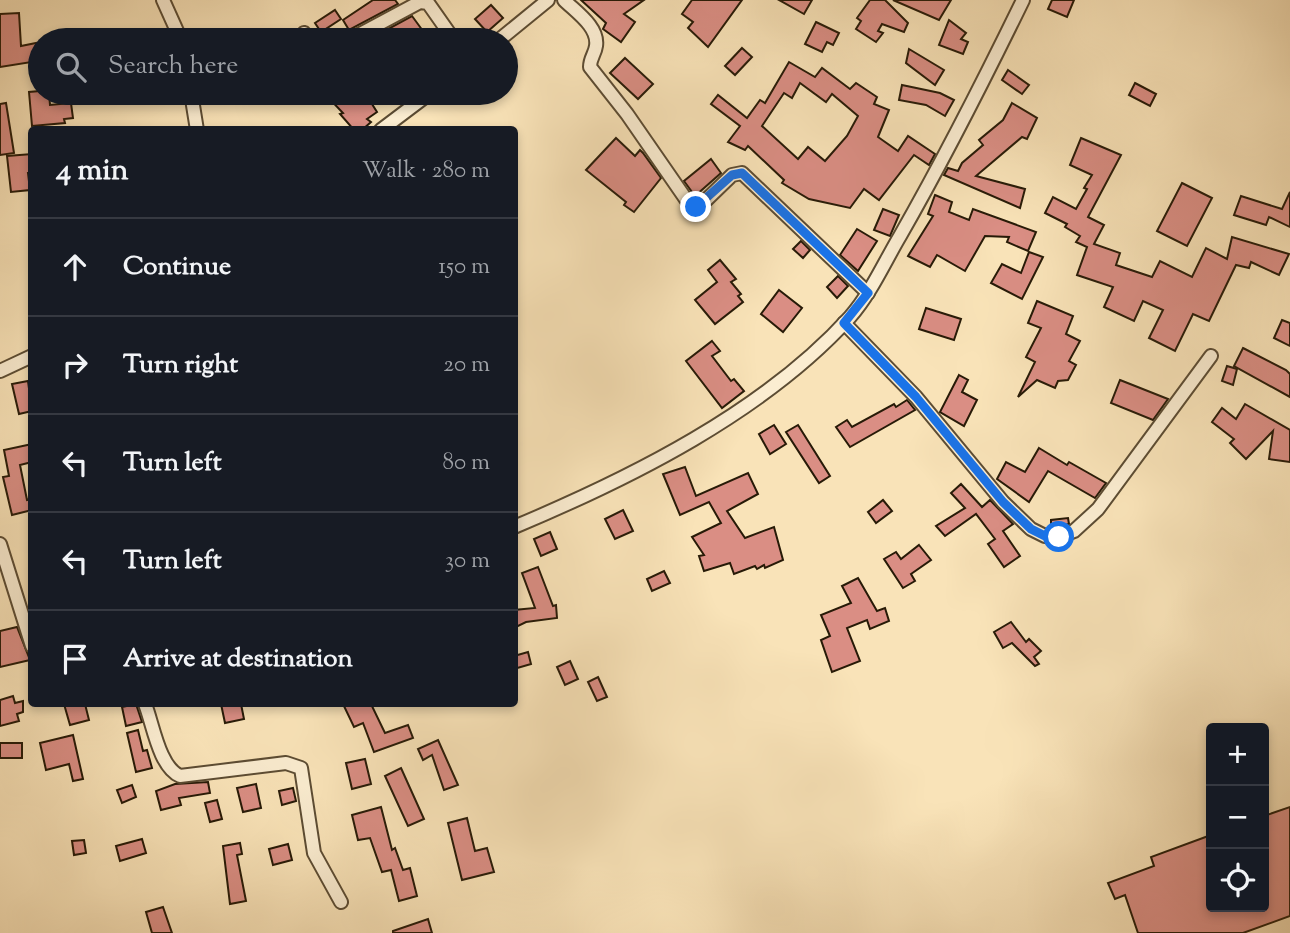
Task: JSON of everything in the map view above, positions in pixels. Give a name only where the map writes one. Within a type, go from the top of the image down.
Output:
[{"type":"street","points":[[163,0],[176,28]]},
{"type":"street","points":[[514,28],[548,0]]},
{"type":"street","points":[[564,0],[594,32],[596,50],[590,59],[590,67],[627,114],[690,205],[696,207],[702,204],[732,175],[742,173],[868,293]]},
{"type":"street","points":[[518,525],[587,497],[681,446],[785,376],[844,323],[868,293],[981,86],[1023,0]]},
{"type":"street","points":[[371,28],[420,2],[428,3],[446,28]]},
{"type":"street","points":[[193,105],[196,126]]},
{"type":"street","points":[[386,126],[414,105]]},
{"type":"street","points":[[844,323],[916,397],[1003,502],[1031,529],[1045,536],[1059,537],[1074,531],[1098,509],[1211,356]]},
{"type":"street","points":[[0,371],[28,358]]},
{"type":"street","points":[[0,544],[28,633]]},
{"type":"street","points":[[146,707],[172,773],[180,776],[286,763],[302,768],[314,852],[341,901]]},
{"type":"building","points":[[373,0],[395,0],[398,4],[353,28],[348,28],[343,20]]},
{"type":"building","points":[[581,0],[644,0],[624,14],[635,22],[621,42],[603,29],[606,23]]},
{"type":"building","points":[[692,0],[742,0],[708,47],[688,28],[693,22],[682,14]]},
{"type":"building","points":[[779,0],[812,0],[804,14]]},
{"type":"building","points":[[870,0],[885,0],[908,23],[904,32],[882,24],[878,31],[883,33],[876,42],[856,29],[861,21],[857,18]]},
{"type":"building","points":[[893,0],[951,0],[939,20]]},
{"type":"building","points":[[1052,0],[1074,0],[1067,17],[1048,9]]},
{"type":"building","points":[[491,5],[503,18],[492,28],[483,28],[475,19]]},
{"type":"building","points":[[335,10],[341,19],[327,28],[318,28],[315,23]]},
{"type":"building","points":[[19,13],[21,46],[28,45],[28,63],[0,67],[0,14]]},
{"type":"building","points":[[412,16],[421,28],[390,28]]},
{"type":"building","points":[[949,20],[966,33],[961,39],[968,42],[963,54],[939,45]]},
{"type":"building","points":[[816,22],[839,33],[833,45],[827,42],[822,52],[805,44]]},
{"type":"building","points":[[742,48],[752,57],[735,75],[725,66]]},
{"type":"building","points":[[909,49],[944,70],[935,85],[906,63]]},
{"type":"building","points":[[625,58],[653,84],[638,99],[610,73]]},
{"type":"building","points":[[789,62],[815,77],[822,68],[850,89],[856,83],[877,97],[874,104],[889,110],[878,137],[898,151],[908,136],[935,154],[929,165],[914,155],[879,200],[864,189],[850,208],[809,199],[782,183],[784,180],[748,146],[745,150],[728,142],[740,126],[711,104],[718,95],[747,118],[760,100],[765,103]],"holes":[[[800,83],[826,102],[832,94],[858,116],[847,136],[825,161],[808,147],[798,159],[762,126],[784,93],[792,98]]]},
{"type":"building","points":[[1008,70],[1029,85],[1022,94],[1002,80]]},
{"type":"building","points":[[1135,83],[1156,94],[1150,106],[1129,95]]},
{"type":"building","points":[[902,85],[940,93],[954,100],[945,116],[926,105],[899,100]]},
{"type":"building","points":[[6,103],[14,153],[0,155],[0,104]]},
{"type":"building","points":[[1012,103],[1037,118],[1027,139],[1022,137],[976,176],[1025,189],[1020,208],[944,175],[948,168],[958,171],[962,163],[983,145],[979,140],[1003,120]]},
{"type":"building","points":[[30,105],[71,105],[73,118],[64,119],[65,123],[32,126]]},
{"type":"building","points":[[335,105],[373,105],[377,112],[367,119],[371,122],[366,126],[350,126],[340,114],[343,113]]},
{"type":"building","points":[[616,138],[635,156],[640,150],[661,178],[634,212],[624,205],[626,202],[586,170]]},
{"type":"building","points":[[1081,138],[1121,155],[1088,217],[1104,225],[1094,244],[1120,253],[1116,265],[1152,277],[1160,261],[1192,277],[1206,248],[1227,259],[1232,237],[1289,254],[1279,275],[1251,262],[1249,268],[1236,265],[1209,321],[1193,314],[1175,351],[1149,338],[1163,310],[1143,301],[1134,321],[1104,307],[1113,287],[1077,275],[1087,247],[1076,242],[1080,236],[1065,227],[1067,224],[1045,213],[1053,197],[1076,209],[1087,189],[1084,188],[1092,175],[1070,165]]},
{"type":"building","points":[[28,154],[28,190],[11,192],[7,156]]},
{"type":"building","points":[[711,159],[721,173],[695,196],[684,181]]},
{"type":"building","points":[[1182,183],[1212,198],[1187,246],[1157,231]]},
{"type":"building","points":[[1290,192],[1290,227],[1269,217],[1266,225],[1234,215],[1241,196],[1282,209]]},
{"type":"building","points":[[935,195],[952,202],[949,212],[969,220],[973,209],[1036,232],[1028,251],[1007,242],[1009,237],[985,236],[965,271],[937,255],[930,267],[908,256],[933,216],[928,214]]},
{"type":"building","points":[[883,209],[899,215],[890,236],[874,230]]},
{"type":"building","points":[[857,229],[877,241],[858,271],[840,255]]},
{"type":"building","points":[[801,241],[810,250],[803,258],[793,249]]},
{"type":"building","points":[[1029,252],[1043,257],[1022,299],[991,283],[1002,264],[1021,273]]},
{"type":"building","points":[[720,260],[736,279],[731,282],[741,294],[738,296],[743,302],[715,324],[695,300],[717,282],[708,270]]},
{"type":"building","points":[[838,276],[848,286],[837,298],[827,287]]},
{"type":"building","points":[[779,290],[802,308],[783,332],[761,314]]},
{"type":"building","points":[[1037,301],[1073,316],[1066,334],[1080,341],[1069,361],[1076,365],[1068,380],[1058,381],[1055,388],[1037,380],[1018,397],[1035,362],[1026,357],[1041,328],[1028,323]]},
{"type":"building","points":[[926,308],[961,319],[954,340],[919,329]]},
{"type":"building","points":[[1282,320],[1290,323],[1290,346],[1274,338]]},
{"type":"building","points":[[712,341],[720,351],[712,356],[731,381],[734,379],[744,391],[722,408],[686,361]]},
{"type":"building","points":[[1243,348],[1290,374],[1290,397],[1234,366]]},
{"type":"building","points":[[1227,366],[1237,369],[1233,385],[1222,381]]},
{"type":"building","points":[[959,375],[968,380],[962,392],[977,400],[964,426],[940,412]]},
{"type":"building","points":[[1120,380],[1168,399],[1153,420],[1111,403]]},
{"type":"building","points":[[28,381],[28,412],[19,414],[12,384]]},
{"type":"building","points":[[907,400],[915,410],[850,447],[836,427],[847,420],[852,427],[894,404],[896,407]]},
{"type":"building","points":[[1245,404],[1290,430],[1290,462],[1269,459],[1273,431],[1246,459],[1230,443],[1234,439],[1212,422],[1222,408],[1236,419]]},
{"type":"building","points":[[774,425],[786,444],[770,454],[759,434]]},
{"type":"building","points":[[798,425],[830,476],[819,483],[786,432]]},
{"type":"building","points":[[28,445],[28,463],[20,465],[28,511],[12,515],[3,477],[9,476],[4,450]]},
{"type":"building","points":[[1039,448],[1067,465],[1069,462],[1106,483],[1095,498],[1048,471],[1029,502],[997,479],[1006,462],[1025,472]]},
{"type":"building","points":[[685,467],[696,496],[748,473],[758,494],[727,511],[745,538],[774,527],[783,560],[765,568],[764,565],[757,569],[755,566],[734,574],[730,563],[704,571],[699,556],[704,555],[692,537],[721,523],[709,502],[680,515],[663,474]]},
{"type":"building","points":[[961,484],[982,507],[990,500],[1013,524],[1003,531],[1020,556],[1004,567],[988,544],[995,539],[976,514],[945,536],[936,526],[965,508],[951,493]]},
{"type":"building","points":[[883,500],[892,511],[876,523],[868,512]]},
{"type":"building","points":[[623,510],[633,531],[615,539],[605,519]]},
{"type":"building","points":[[1068,518],[1069,524],[1051,528],[1051,520]]},
{"type":"building","points":[[550,532],[557,549],[541,556],[534,539]]},
{"type":"building","points":[[919,545],[931,560],[911,574],[915,581],[903,588],[884,559],[896,552],[901,559]]},
{"type":"building","points":[[538,567],[553,606],[556,605],[557,618],[526,622],[518,626],[518,610],[535,608],[522,573]]},
{"type":"building","points":[[664,571],[670,583],[652,591],[647,579]]},
{"type":"building","points":[[858,578],[877,611],[885,608],[889,621],[870,629],[867,620],[847,628],[860,661],[832,672],[821,640],[830,636],[821,615],[851,603],[842,586]]},
{"type":"building","points":[[1011,622],[1026,642],[1029,639],[1041,651],[1034,657],[1039,664],[1035,666],[1012,643],[1003,648],[994,632]]},
{"type":"building","points":[[17,627],[28,660],[0,667],[0,631]]},
{"type":"building","points":[[528,652],[531,664],[518,668],[518,655]]},
{"type":"building","points":[[570,661],[578,679],[565,685],[557,667]]},
{"type":"building","points":[[598,677],[607,697],[597,701],[588,682]]},
{"type":"building","points":[[13,696],[15,703],[23,701],[23,712],[17,714],[19,721],[0,726],[0,700]]},
{"type":"building","points":[[65,707],[86,707],[89,720],[70,725]]},
{"type":"building","points":[[122,707],[137,707],[142,722],[126,726]]},
{"type":"building","points":[[222,707],[242,707],[244,719],[225,723]]},
{"type":"building","points":[[344,707],[372,707],[385,733],[408,725],[413,738],[374,752],[363,723],[354,727]]},
{"type":"building","points":[[138,730],[143,751],[147,750],[152,768],[136,772],[127,733]]},
{"type":"building","points":[[73,735],[83,779],[73,781],[69,764],[46,770],[40,743]]},
{"type":"building","points":[[438,740],[458,785],[444,790],[432,755],[423,760],[418,749]]},
{"type":"building","points":[[0,743],[22,743],[22,758],[0,758]]},
{"type":"building","points":[[365,759],[371,784],[352,789],[346,763]]},
{"type":"building","points":[[401,768],[424,819],[408,826],[385,776]]},
{"type":"building","points":[[208,782],[210,793],[179,798],[181,805],[161,810],[156,791],[175,784]]},
{"type":"building","points":[[256,784],[261,808],[243,812],[237,788]]},
{"type":"building","points":[[132,785],[136,797],[122,803],[117,790]]},
{"type":"building","points":[[293,788],[296,801],[282,805],[279,791]]},
{"type":"building","points":[[217,800],[222,819],[210,822],[205,803]]},
{"type":"building","points":[[381,807],[392,850],[395,848],[403,870],[410,868],[417,896],[399,901],[391,870],[382,872],[370,838],[358,840],[352,815]]},
{"type":"building","points":[[1290,807],[1290,916],[1243,933],[1138,933],[1125,895],[1115,899],[1108,883],[1154,866],[1151,857],[1206,837],[1206,912],[1269,912],[1269,814]]},
{"type":"building","points":[[467,818],[475,851],[487,848],[494,872],[462,880],[448,823]]},
{"type":"building","points":[[142,839],[146,853],[120,861],[116,846]]},
{"type":"building","points":[[84,840],[86,853],[74,855],[72,841]]},
{"type":"building","points":[[240,843],[242,854],[237,855],[246,901],[230,904],[223,846]]},
{"type":"building","points":[[288,844],[292,860],[273,865],[269,849]]},
{"type":"building","points":[[163,907],[172,933],[152,933],[146,912]]},
{"type":"building","points":[[428,919],[432,933],[393,933],[393,931]]},
{"type":"route","points":[[696,207],[732,175],[742,173],[868,293],[844,323],[916,397],[1003,502],[1031,529],[1045,536],[1059,537]]}]
